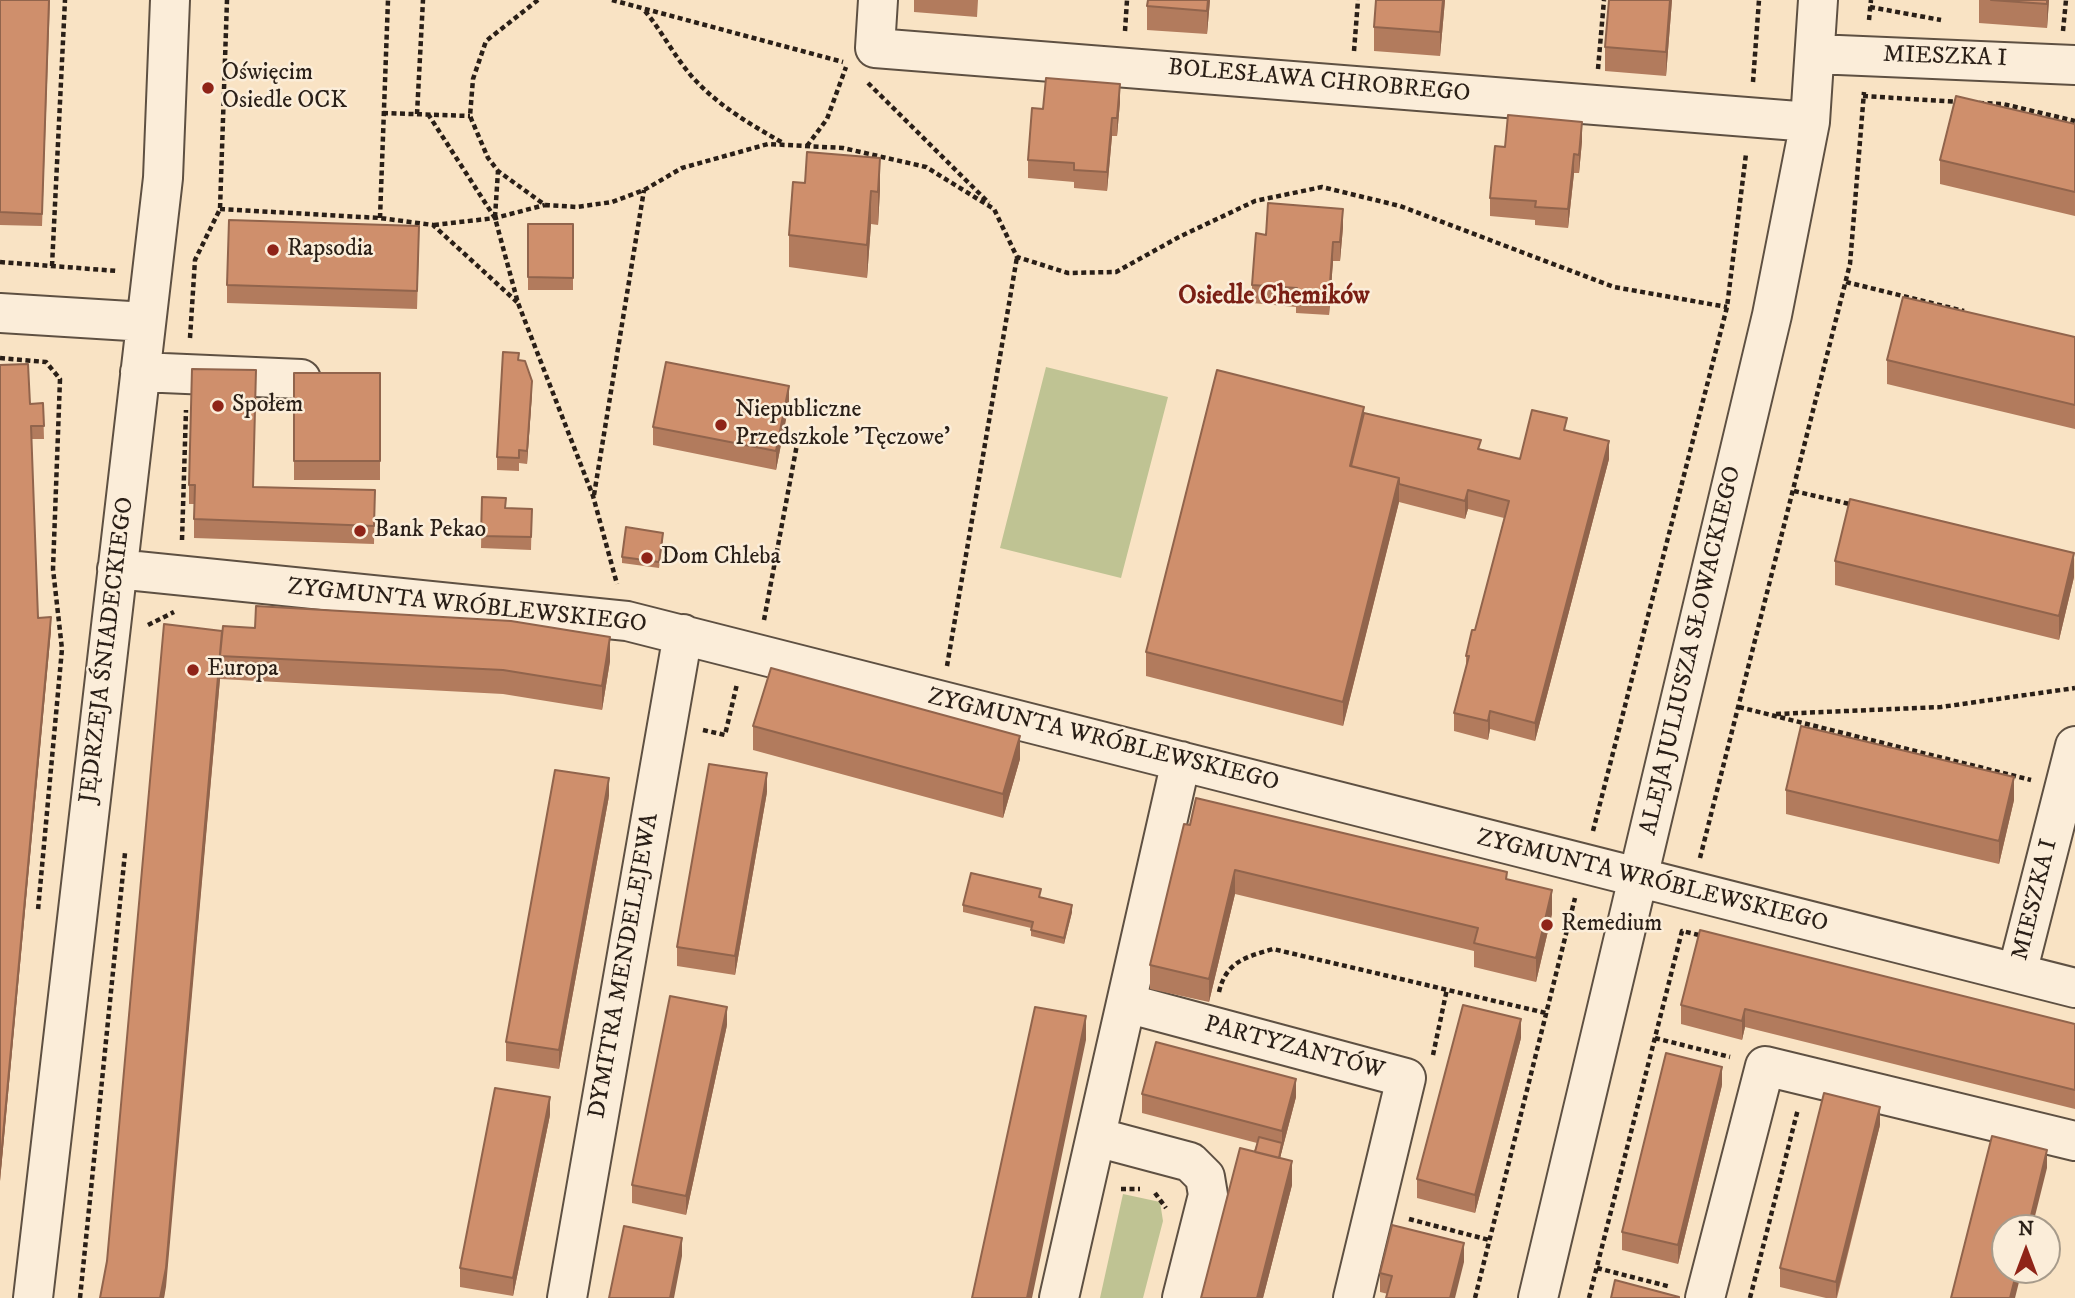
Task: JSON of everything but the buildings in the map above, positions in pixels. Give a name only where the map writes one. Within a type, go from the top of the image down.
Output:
[{"type":"street","name":"JĘDRZEJA ŚNIADECKIEGO","points":[[33,1298],[163,178],[170,0]]},
{"type":"street","name":"BOLESŁAWA CHROBREGO","points":[[878,0],[876,48],[1810,122]]},
{"type":"street","name":"ALEJA JULIUSZA SŁOWACKIEGO","points":[[1538,1298],[1772,315],[1810,122],[1818,0]]},
{"type":"street","name":"MIESZKA I","points":[[1815,54],[2075,65]]},
{"type":"street","points":[[0,313],[146,322]]},
{"type":"street","points":[[140,372],[301,379]]},
{"type":"street","name":"ZYGMUNTA WRÓBLEWSKIEGO","points":[[117,569],[627,621],[758,652],[1638,879],[2075,988]]},
{"type":"street","name":"DYMITRA MENDELEJEWA","points":[[567,1298],[683,634]]},
{"type":"street","name":"MIESZKA I","points":[[2017,973],[2075,746]]},
{"type":"street","points":[[1059,1298],[1181,761]]},
{"type":"street","name":"PARTYZANTÓW","points":[[1126,1003],[1406,1078],[1353,1298]]},
{"type":"street","points":[[1705,1297],[1765,1066],[2075,1141]]},
{"type":"street","points":[[1096,1137],[1190,1162],[1205,1177],[1208,1195],[1182,1298]]},
{"type":"path","points":[[0,262],[52,266],[65,0]]},
{"type":"path","points":[[146,635],[147,626],[187,605],[190,547],[181,538],[187,373],[195,260],[220,209],[227,0]]},
{"type":"path","points":[[380,218],[388,0]]},
{"type":"path","points":[[417,114],[423,0]]},
{"type":"path","points":[[538,0],[486,41],[472,79],[470,116],[488,158],[498,172],[545,205]]},
{"type":"path","points":[[612,0],[848,63],[857,73]]},
{"type":"path","points":[[1352,85],[1358,0]]},
{"type":"path","points":[[1595,104],[1604,0]]},
{"type":"path","points":[[1591,838],[1727,307],[1751,117],[1759,0]]},
{"type":"path","points":[[1700,860],[1846,282],[1871,0]]},
{"type":"path","points":[[644,10],[664,35],[685,69],[709,94],[750,125],[787,145]]},
{"type":"path","points":[[807,146],[827,119],[848,63]]},
{"type":"path","points":[[867,82],[994,209],[1017,257],[942,699]]},
{"type":"path","points":[[1863,96],[1961,102]]},
{"type":"path","points":[[1975,103],[2003,104],[2075,121]]},
{"type":"path","points":[[383,113],[470,116]]},
{"type":"path","points":[[428,114],[495,218],[518,303],[593,496],[627,621]]},
{"type":"path","points":[[220,209],[380,218],[433,225],[495,218],[545,205],[577,207],[612,202],[644,190],[682,168],[768,144],[843,148],[926,167],[994,209]]},
{"type":"path","points":[[495,218],[498,172]]},
{"type":"path","points":[[1017,257],[1068,273],[1116,272],[1179,237],[1255,201],[1322,187],[1400,206],[1614,287],[1727,307]]},
{"type":"path","points":[[593,496],[644,190]]},
{"type":"path","points":[[433,225],[518,303]]},
{"type":"path","points":[[1846,282],[1967,312]]},
{"type":"path","points":[[0,358],[46,362],[60,379],[53,569],[62,649],[38,911]]},
{"type":"path","points":[[758,652],[797,439]]},
{"type":"path","points":[[1794,491],[1861,507]]},
{"type":"path","points":[[1768,714],[1941,707],[2075,688]]},
{"type":"path","points":[[1739,707],[2064,788]]},
{"type":"path","points":[[80,1298],[125,846]]},
{"type":"path","points":[[1475,1298],[1578,888]]},
{"type":"path","points":[[1589,1298],[1682,931],[1703,936],[1713,897]]},
{"type":"path","points":[[1216,1004],[1229,967],[1241,958],[1273,949],[1546,1013]]},
{"type":"path","points":[[1655,1038],[1765,1066]]},
{"type":"path","points":[[1750,1298],[1806,1076]]},
{"type":"path","points":[[1117,1196],[1121,1189],[1156,1193],[1166,1209],[1166,1219]]},
{"type":"path","points":[[1406,1218],[1489,1240]]},
{"type":"path","points":[[1597,1268],[1705,1297]]},
{"type":"green space","points":[[1046,367],[1168,397],[1121,578],[1000,548]]},
{"type":"green space","points":[[1123,1194],[1160,1202],[1163,1221],[1143,1298],[1100,1298]]},
{"type":"place","name":"Oświęcim Osiedle OCK","points":[[208,88]]},
{"type":"place","name":"Rapsodia","points":[[273,250]]},
{"type":"place","name":"Społem","points":[[218,406]]},
{"type":"place","name":"Niepubliczne Przedszkole 'Tęczowe'","points":[[721,425]]},
{"type":"place","name":"Bank Pekao","points":[[360,531]]},
{"type":"place","name":"Dom Chleba","points":[[647,558]]},
{"type":"place","name":"Europa","points":[[193,670]]},
{"type":"place","name":"Remedium","points":[[1547,925]]},
{"type":"district","name":"Osiedle Chemików","points":[[1274,298]]}]
